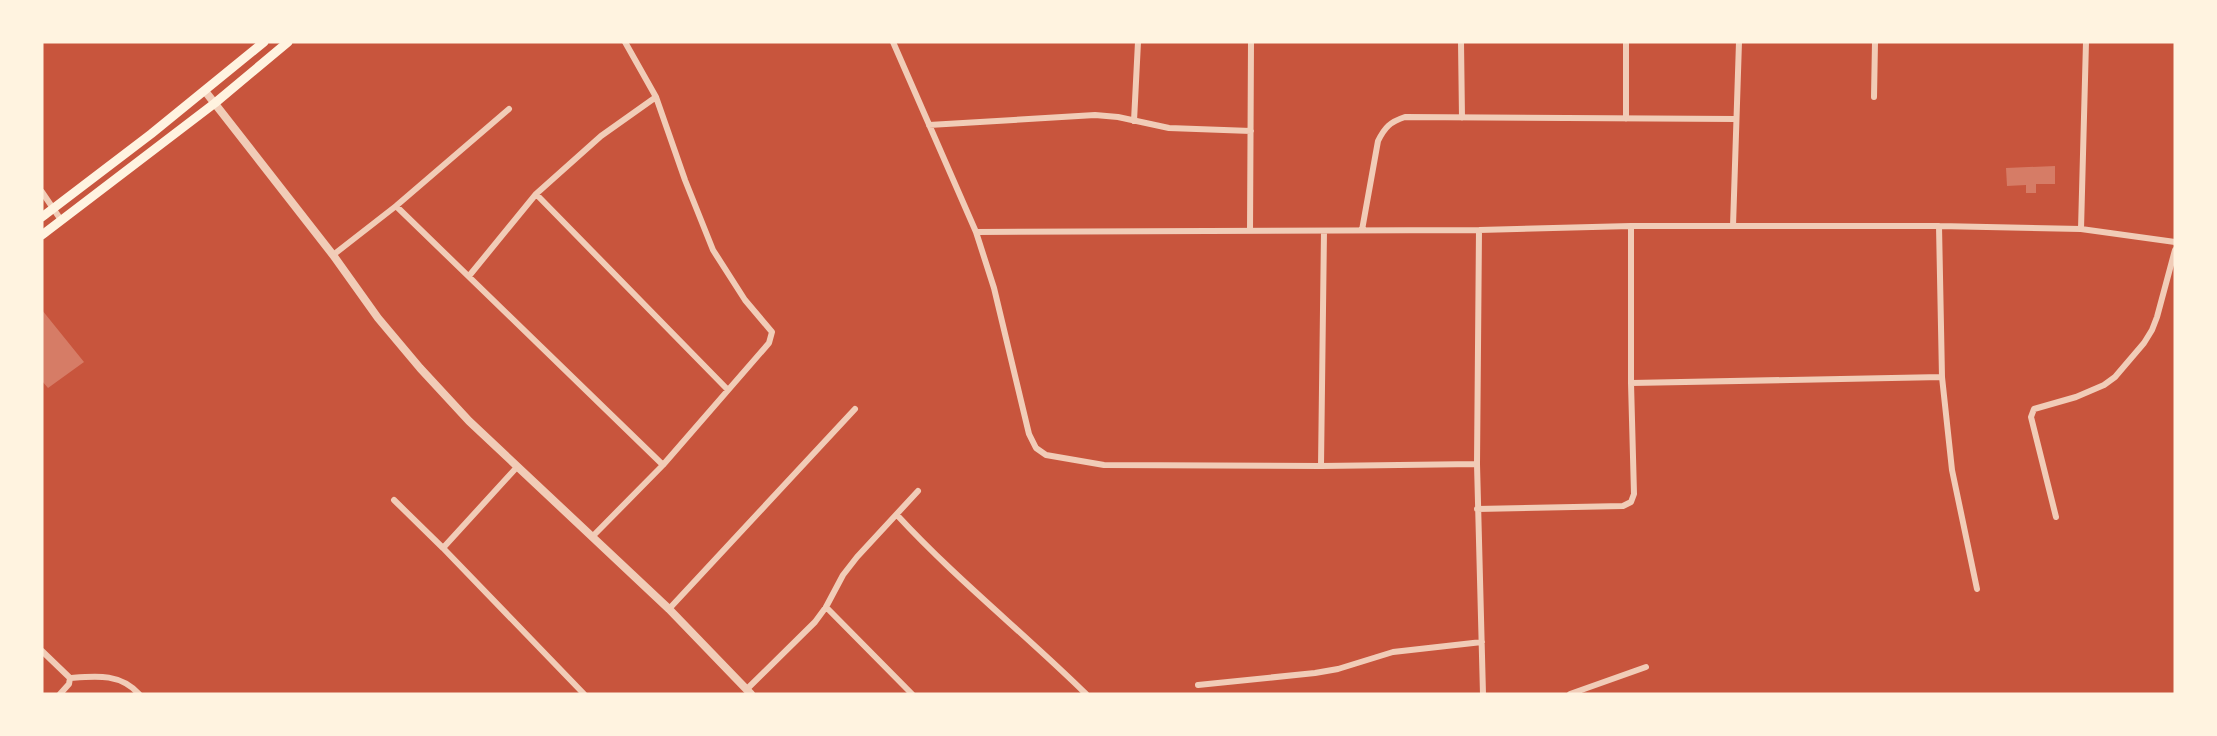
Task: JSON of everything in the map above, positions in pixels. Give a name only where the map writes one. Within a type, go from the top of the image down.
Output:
[{"type":"main road","points":[[42,218],[264,42]]},
{"type":"main road","points":[[42,235],[215,103],[288,42]]},
{"type":"street","points":[[592,537],[663,465],[769,343],[772,332],[745,300],[713,250],[656,98],[624,42]]},
{"type":"street","points":[[893,42],[976,232],[994,288],[1029,434],[1036,448],[1056,458],[1104,465],[1477,464]]},
{"type":"street","points":[[1134,121],[1138,42]]},
{"type":"street","points":[[1250,231],[1251,42]]},
{"type":"street","points":[[1461,42],[1462,118]]},
{"type":"street","points":[[1626,42],[1626,119]]},
{"type":"street","points":[[1733,226],[1739,42]]},
{"type":"street","points":[[1874,97],[1875,42]]},
{"type":"street","points":[[2081,229],[2086,42]]},
{"type":"street","points":[[205,91],[333,255],[357,290],[420,368],[469,421],[669,609],[749,692],[815,622],[856,557],[918,491]]},
{"type":"street","points":[[469,276],[536,194],[601,136],[656,98]]},
{"type":"street","points":[[333,255],[396,206],[509,109]]},
{"type":"street","points":[[928,124],[1072,115],[1107,116],[1170,128],[1251,130]]},
{"type":"street","points":[[1362,231],[1378,141],[1391,122],[1405,117],[1736,119]]},
{"type":"street","points":[[42,192],[61,219]]},
{"type":"street","points":[[536,194],[728,390]]},
{"type":"street","points":[[396,206],[663,465]]},
{"type":"street","points":[[976,232],[1479,230],[1631,226],[1939,226],[2081,229],[2175,242]]},
{"type":"street","points":[[1477,509],[1623,506],[1631,502],[1634,494],[1631,226]]},
{"type":"street","points":[[1939,226],[1942,377],[1952,470],[1977,589]]},
{"type":"street","points":[[1479,230],[1477,509],[1483,694]]},
{"type":"street","points":[[1321,466],[1324,231]]},
{"type":"street","points":[[2056,517],[2033,425],[2032,412],[2034,409],[2076,397],[2104,385],[2115,377],[2152,330],[2175,250]]},
{"type":"street","points":[[1631,383],[1942,377]]},
{"type":"street","points":[[669,609],[855,409]]},
{"type":"street","points":[[443,548],[517,467]]},
{"type":"street","points":[[394,500],[584,694]]},
{"type":"street","points":[[897,515],[947,567],[1086,694]]},
{"type":"street","points":[[826,607],[912,694]]},
{"type":"street","points":[[1198,685],[1315,673],[1338,669],[1393,652],[1482,642]]},
{"type":"street","points":[[42,651],[70,678],[102,676],[120,679],[132,686],[139,694]]},
{"type":"street","points":[[1570,694],[1646,667]]},
{"type":"street","points":[[60,694],[69,684],[70,678]]},
{"type":"building","points":[[2055,166],[2055,184],[2036,184],[2036,193],[2026,193],[2026,185],[2007,186],[2006,168]]},
{"type":"building","points":[[42,310],[84,362],[48,388],[42,381]]}]
